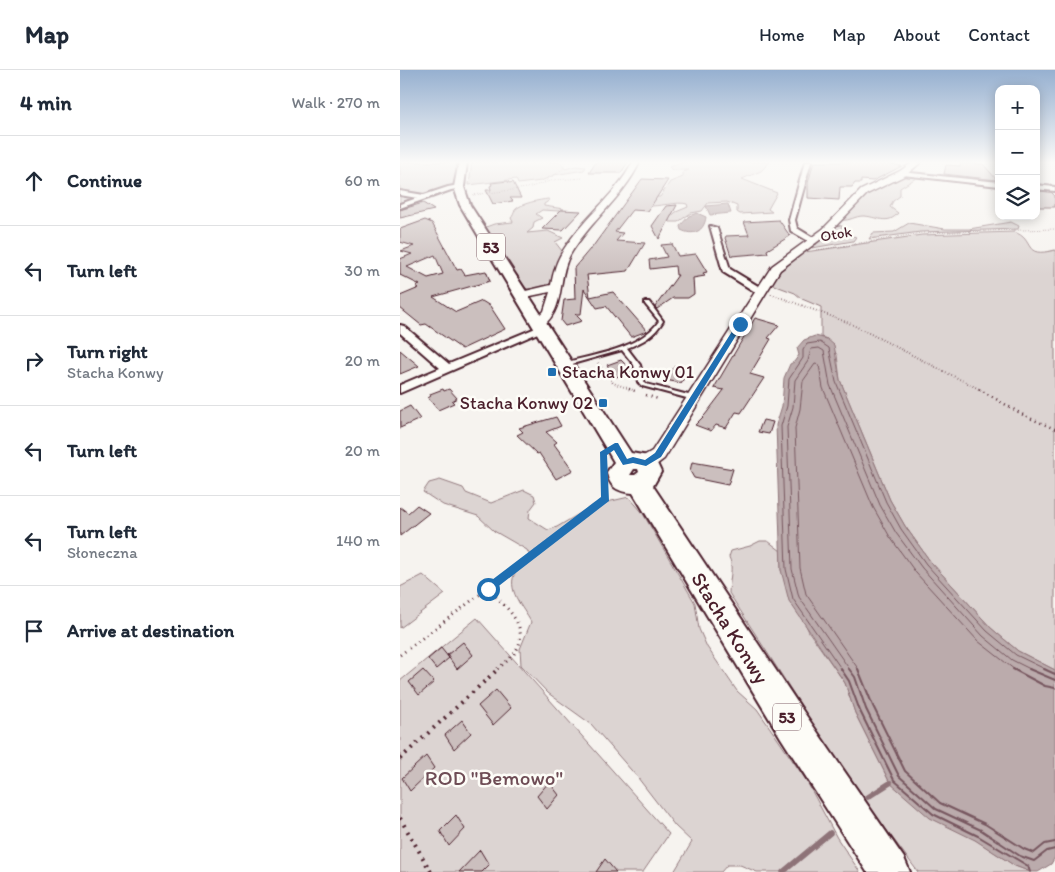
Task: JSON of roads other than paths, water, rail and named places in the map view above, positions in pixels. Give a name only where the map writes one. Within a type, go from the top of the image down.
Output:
[{"type":"main road","name":"Stacha Konwy","points":[[464,199],[564,364],[637,470],[793,726],[890,872]]},
{"type":"street","points":[[400,206],[419,199]]},
{"type":"street","points":[[400,389],[540,326],[550,315],[560,266],[568,250],[613,199]]},
{"type":"street","points":[[798,199],[792,220],[794,229],[812,241]]},
{"type":"street","points":[[637,470],[658,455],[776,268],[830,227],[857,199]]},
{"type":"street","points":[[713,228],[726,270],[760,291]]},
{"type":"street","points":[[521,295],[555,288]]},
{"type":"street","points":[[400,328],[447,368]]},
{"type":"lane","points":[[564,364],[623,347],[652,334],[661,321],[648,303]]},
{"type":"lane","points":[[623,347],[637,365],[641,382],[644,385],[694,398]]},
{"type":"water","points":[[728,204],[731,213],[710,215],[706,206]]},
{"type":"water","points":[[697,213],[706,217],[703,226],[697,231],[690,233],[681,230],[680,226],[689,216]]},
{"type":"water","points":[[815,336],[827,339],[834,345],[840,380],[890,500],[905,526],[930,561],[991,628],[1018,651],[1055,670],[1055,857],[1051,864],[1038,872],[1031,872],[1015,866],[975,840],[930,818],[890,783],[855,713],[845,683],[789,601],[781,570],[776,425],[782,406],[784,378],[790,364],[799,355],[797,348],[804,340]]},
{"type":"waterway","points":[[868,797],[890,783]]},
{"type":"waterway","points":[[783,872],[830,833]]},
{"type":"place","name":"Stacha Konwy 01","points":[[552,372]]},
{"type":"place","name":"Stacha Konwy 02","points":[[603,403]]},
{"type":"park label","name":"ROD \"Bemowo\"","points":[[494,778]]}]
